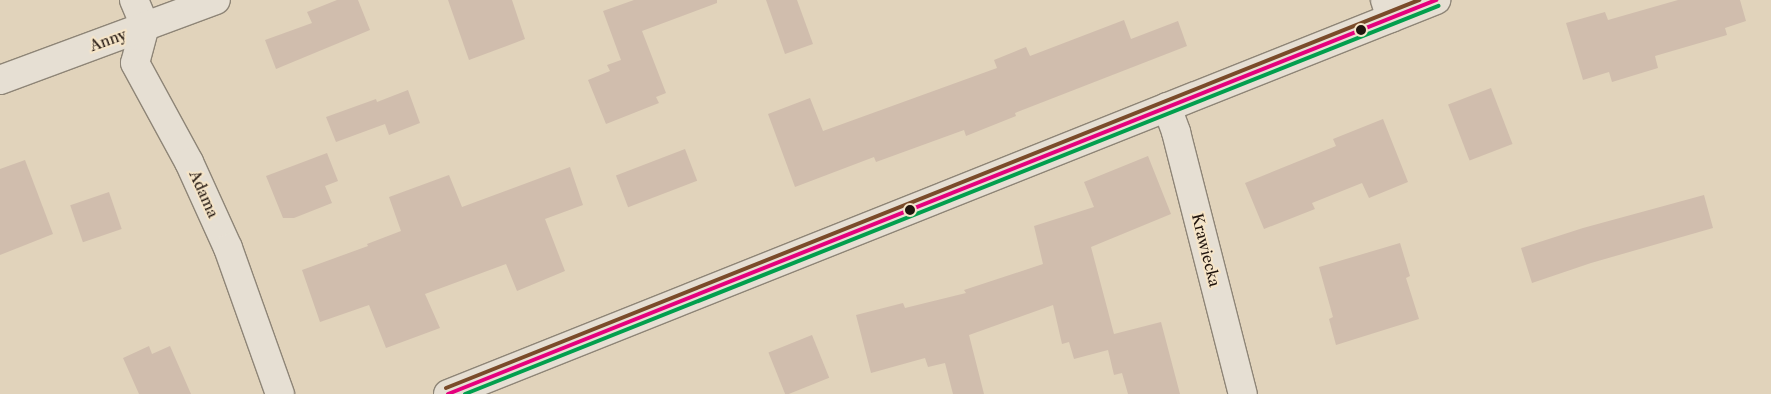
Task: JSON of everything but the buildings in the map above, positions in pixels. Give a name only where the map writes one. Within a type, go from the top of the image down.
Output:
[{"type":"main road","points":[[134,0],[145,26]]},
{"type":"main road","name":"Anny","points":[[0,80],[216,0]]},
{"type":"main road","points":[[448,394],[1167,107],[1388,9],[1436,0]]},
{"type":"main road","name":"Adama","points":[[145,26],[135,63],[189,162],[228,248],[280,394]]},
{"type":"main road","name":"Krawiecka","points":[[1167,107],[1176,132],[1243,394]]},
{"type":"transit line","points":[[446,388],[1419,0]]},
{"type":"transit line","points":[[448,394],[1436,0]]},
{"type":"transit line","points":[[465,394],[1438,6]]}]
